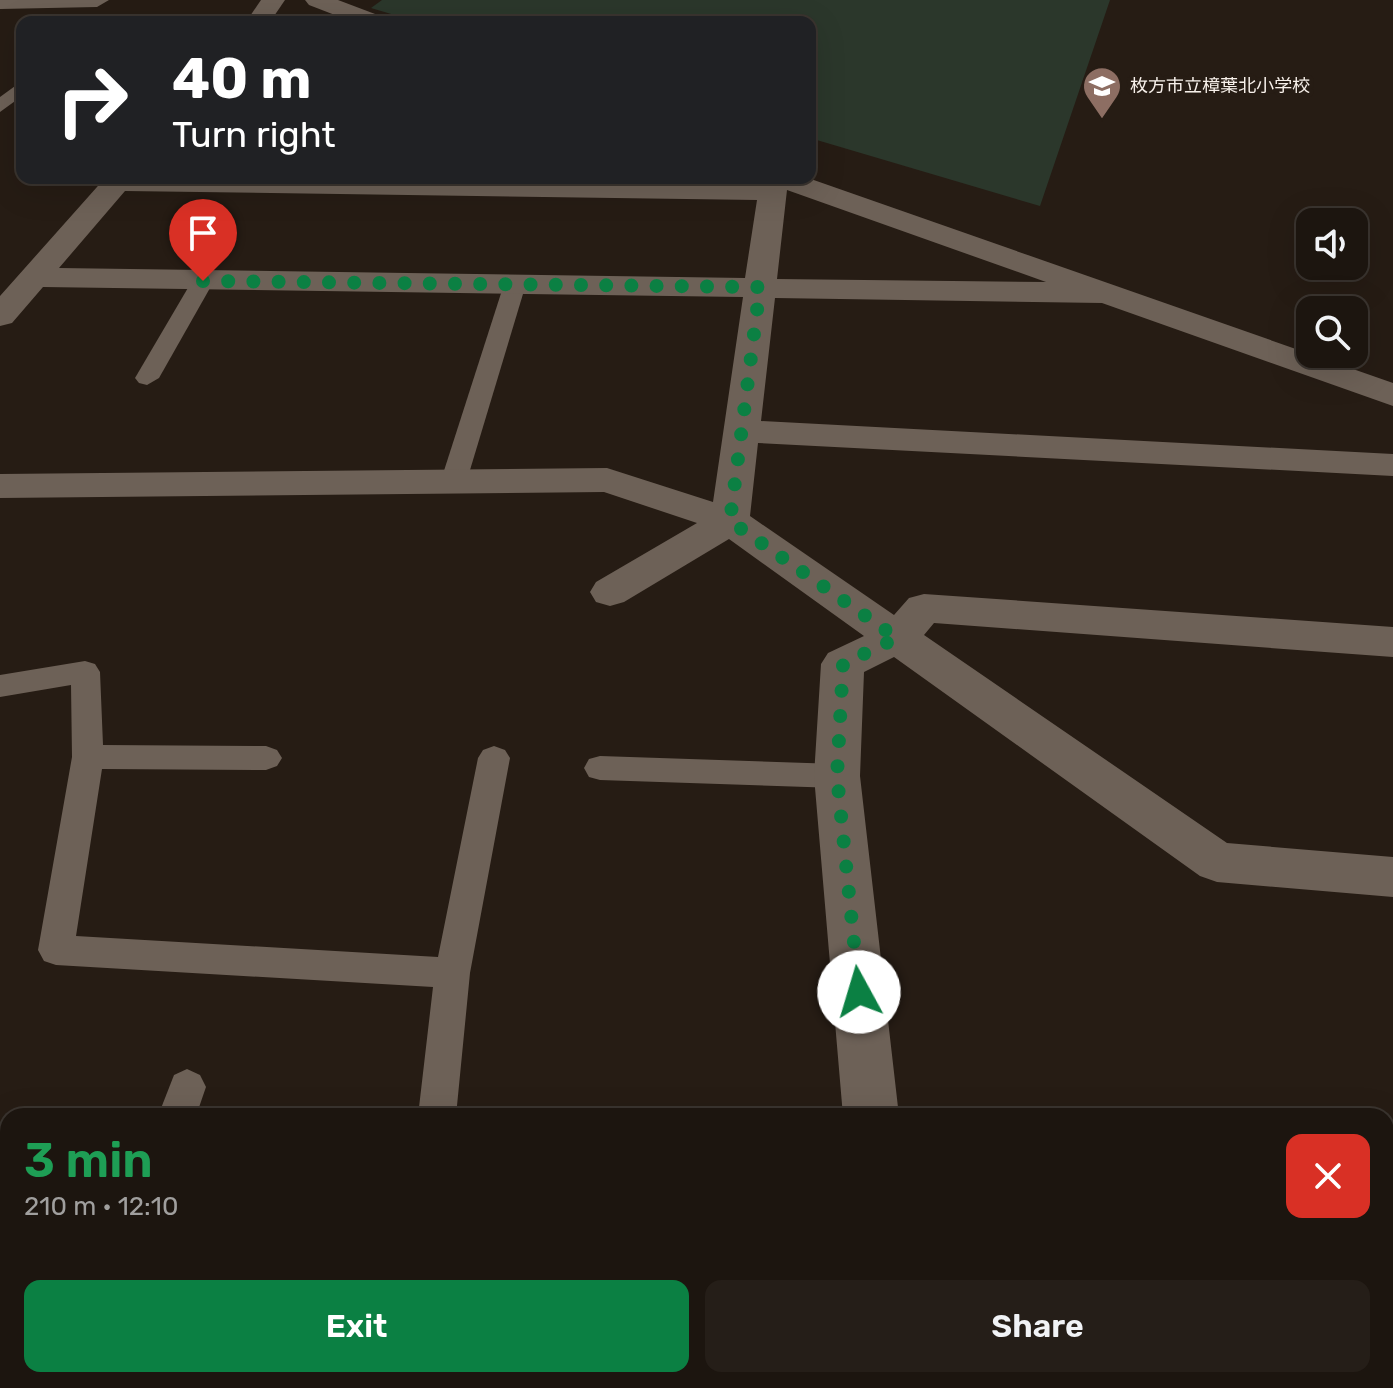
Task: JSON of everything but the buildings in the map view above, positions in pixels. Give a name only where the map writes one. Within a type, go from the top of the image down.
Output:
[{"type":"street","points":[[0,2],[97,0]]},
{"type":"street","points":[[317,0],[359,16]]},
{"type":"street","points":[[0,316],[115,184]]},
{"type":"street","points":[[730,521],[775,184]]},
{"type":"street","points":[[781,184],[1105,293],[1393,395]]},
{"type":"street","points":[[34,277],[1105,293]]},
{"type":"street","points":[[741,431],[1393,465]]},
{"type":"street","points":[[0,486],[607,480],[730,521],[1217,862],[1393,877]]},
{"type":"street","points":[[610,592],[730,521]]},
{"type":"street","points":[[870,1108],[837,776],[843,664],[897,638],[924,608],[1393,642]]},
{"type":"lane","points":[[0,107],[16,92]]},
{"type":"lane","points":[[147,378],[203,281]]},
{"type":"lane","points":[[454,480],[515,284]]},
{"type":"lane","points":[[0,686],[85,672],[88,757],[56,950],[452,973]]},
{"type":"lane","points":[[88,757],[266,758]]},
{"type":"lane","points":[[438,1108],[452,973],[494,758]]},
{"type":"lane","points":[[600,768],[837,776]]},
{"type":"green space","points":[[382,0],[1110,0],[1040,206],[816,140],[816,16],[398,16],[371,8]]},
{"type":"place","name":"枚方市立樟葉北小学校","points":[[1102,120]]},
{"type":"route","points":[[203,281],[760,287],[730,521],[897,638],[843,664],[837,776],[859,992]]}]
